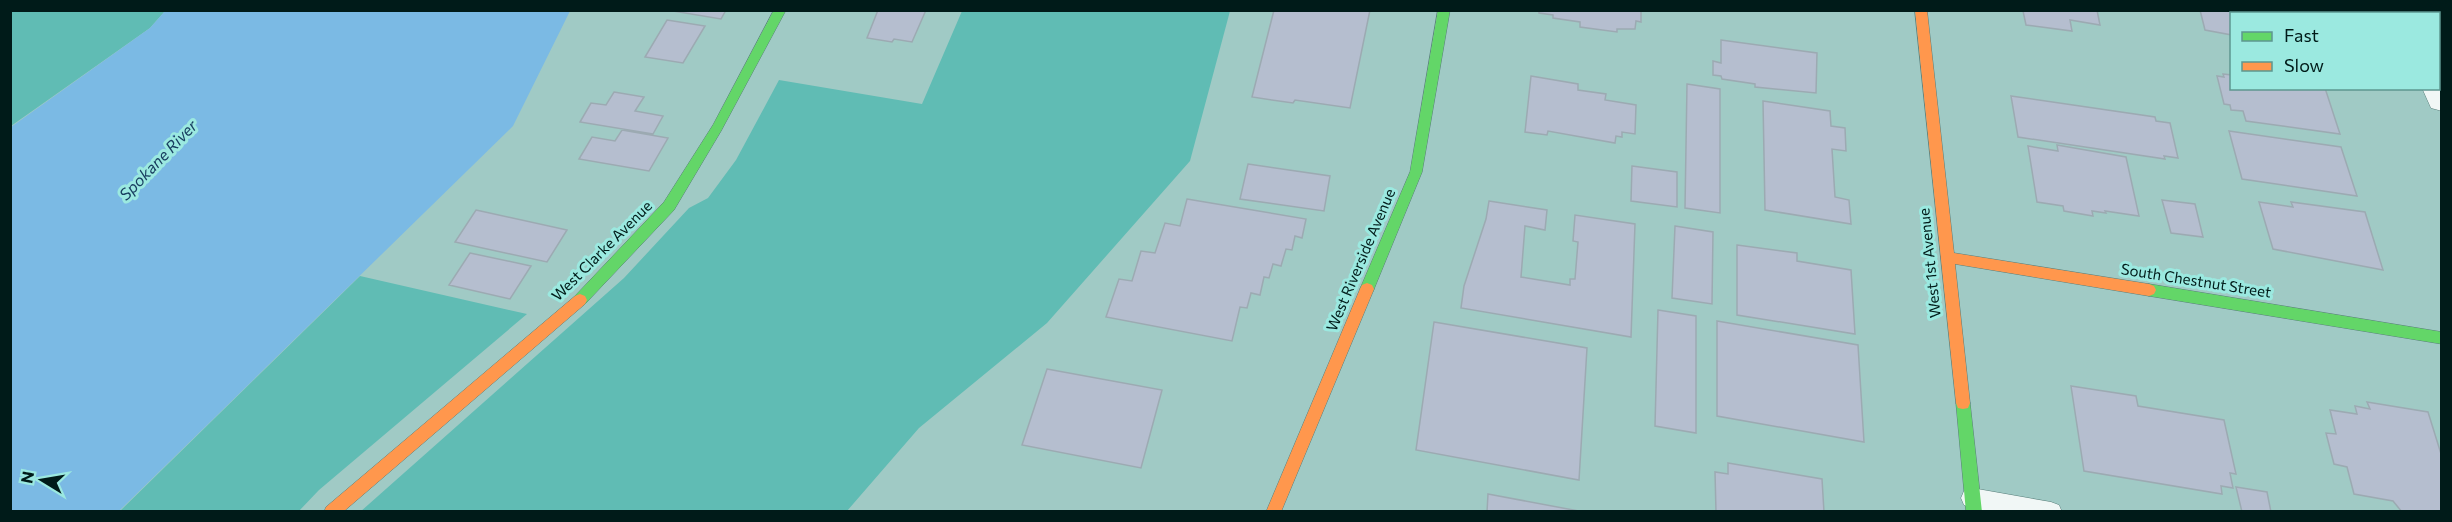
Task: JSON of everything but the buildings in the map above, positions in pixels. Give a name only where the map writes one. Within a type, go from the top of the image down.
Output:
[{"type":"street","name":"West Clarke Avenue","points":[[331,512],[586,295],[669,206],[717,128],[780,10]]},
{"type":"street","name":"West Riverside Avenue","points":[[1273,512],[1416,172],[1444,10]]},
{"type":"street","name":"West 1st Avenue","points":[[1921,10],[1973,505]]},
{"type":"street","name":"South Chestnut Street","points":[[1946,257],[2442,338]]},
{"type":"lane","points":[[1973,505],[2051,512]]},
{"type":"shaded area","points":[[11,11],[165,11],[150,28],[11,126]]},
{"type":"shaded area","points":[[962,11],[1230,11],[1190,161],[1047,323],[919,428],[847,511],[360,512],[624,278],[689,208],[708,198],[736,160],[779,80],[922,104]]},
{"type":"shaded area","points":[[360,276],[527,314],[319,490],[299,511],[119,512]]},
{"type":"water","name":"Spokane River","points":[[165,11],[570,11],[513,126],[119,511],[11,511],[11,127],[150,28]]},
{"type":"traffic: fast","points":[[580,300],[669,206],[717,128],[780,10]]},
{"type":"traffic: fast","points":[[1367,289],[1416,172],[1444,10]]},
{"type":"traffic: fast","points":[[2149,290],[2442,338]]},
{"type":"traffic: fast","points":[[1963,403],[1974,512]]},
{"type":"traffic: slow","points":[[1921,10],[1963,403]]},
{"type":"traffic: slow","points":[[1946,257],[2149,290]]},
{"type":"traffic: slow","points":[[1273,512],[1367,289]]},
{"type":"traffic: slow","points":[[331,512],[580,300]]}]
